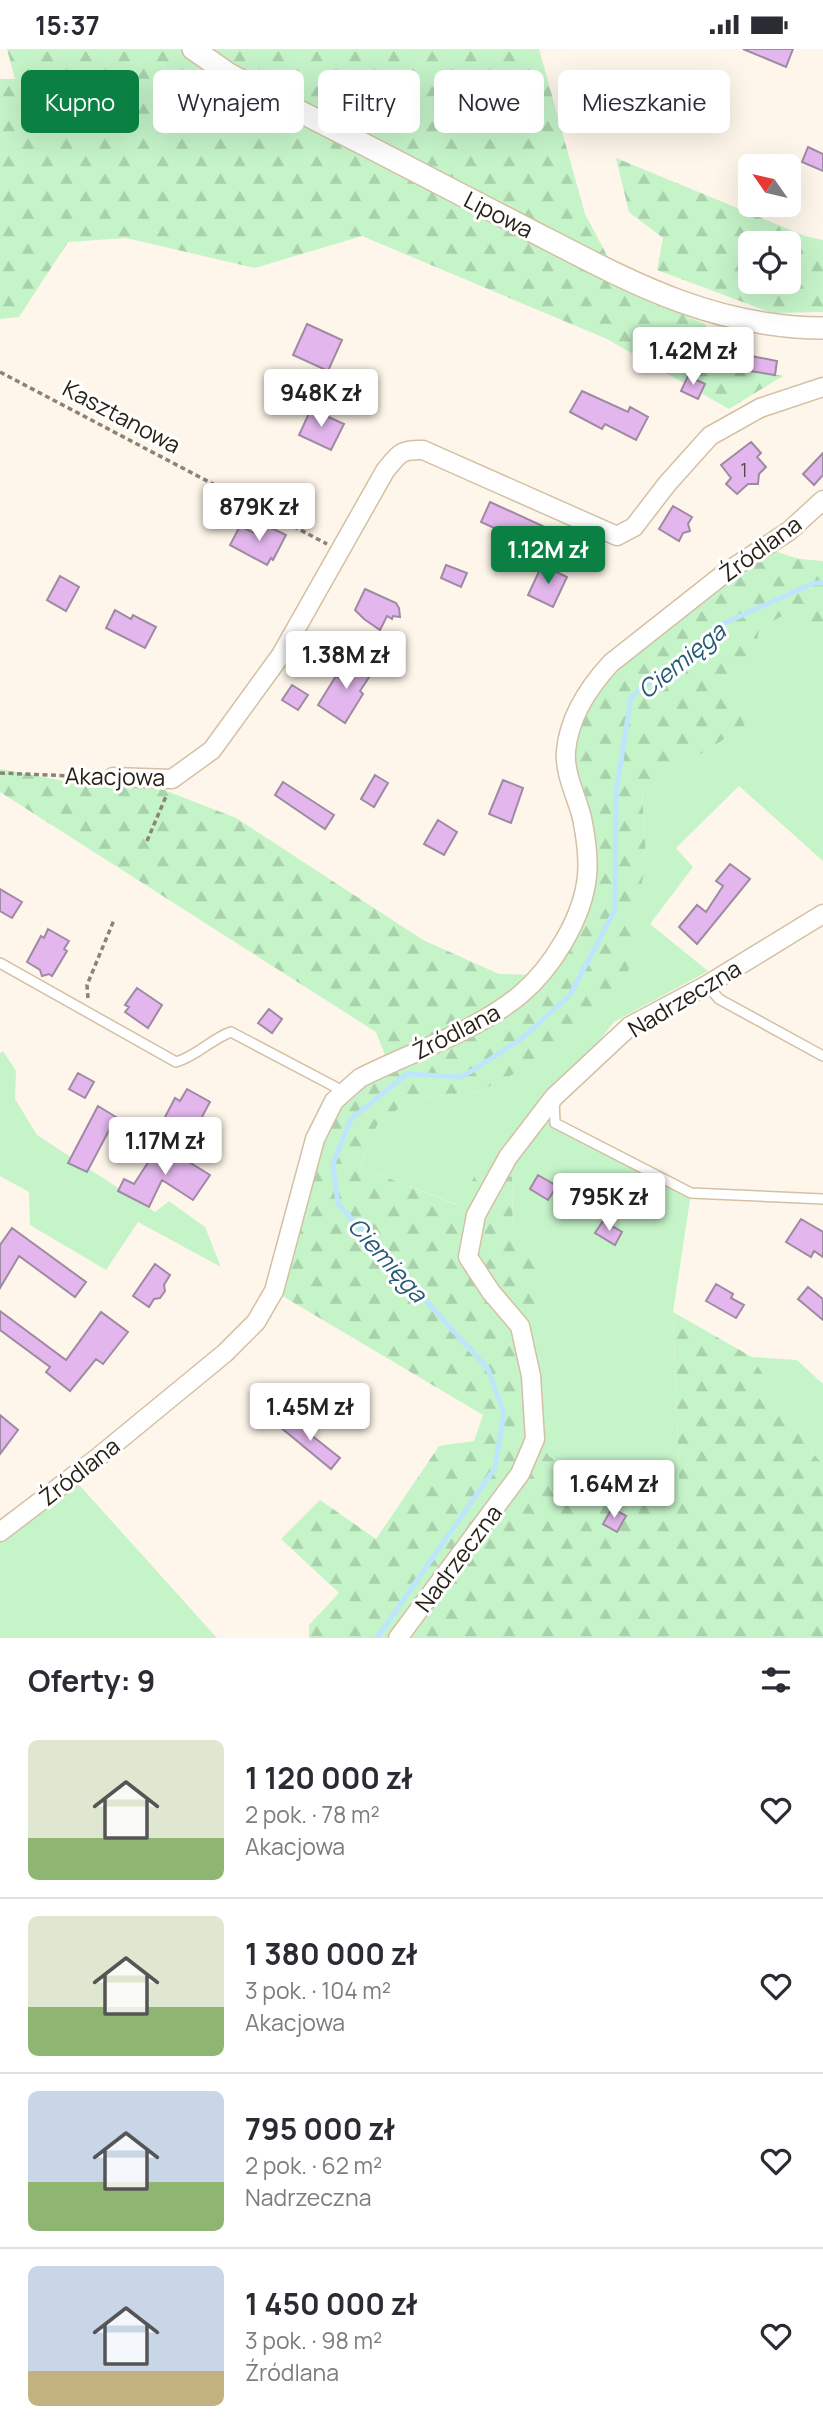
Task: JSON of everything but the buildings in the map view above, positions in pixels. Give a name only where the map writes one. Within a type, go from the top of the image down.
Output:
[{"type":"street","name":"Lipowa","points":[[193,49],[275,99],[649,289],[725,317],[781,326],[823,328]]},
{"type":"street","name":"Akacjowa","points":[[113,777],[172,779],[212,750],[281,655],[385,471],[406,449],[423,450],[617,536],[634,527],[667,484],[710,436],[760,408],[823,387]]},
{"type":"street","name":"Źródlana","points":[[0,1532],[96,1459],[215,1361],[256,1322],[274,1291],[315,1139],[334,1101],[343,1091],[360,1078],[479,1023],[522,993],[539,975],[568,932],[577,913],[587,877],[588,853],[566,754],[573,717],[595,681],[611,663],[725,573],[789,531],[823,500]]},
{"type":"street","name":"Nadrzeczna","points":[[398,1638],[520,1474],[535,1439],[531,1376],[520,1326],[491,1292],[468,1257],[475,1215],[508,1157],[554,1097],[630,1026],[707,985],[823,914]]},
{"type":"lane","points":[[0,963],[176,1062],[186,1059],[218,1036],[231,1032],[343,1091]]},
{"type":"lane","points":[[707,985],[719,999],[823,1056]]},
{"type":"lane","points":[[554,1097],[555,1123],[691,1193],[823,1199]]},
{"type":"path","name":"Kasztanowa","points":[[0,372],[339,550]]},
{"type":"path","name":"Akacjowa","points":[[0,772],[113,777]]},
{"type":"path","points":[[147,841],[172,779]]},
{"type":"path","points":[[90,1014],[87,985],[114,920]]},
{"type":"green space","points":[[7,49],[539,49],[558,117],[558,133],[562,133],[585,214],[625,289],[705,324],[715,350],[742,369],[783,376],[729,409],[607,339],[362,236],[255,268],[126,238],[68,242],[19,317],[0,319],[0,79],[15,79]]},
{"type":"green space","points":[[616,158],[738,208],[738,217],[759,217],[793,231],[738,231],[738,294],[801,294],[801,234],[823,240],[823,312],[772,313],[657,270],[663,238],[629,212]]},
{"type":"green space","points":[[765,548],[799,559],[823,561],[823,645],[805,634],[792,611],[759,628],[754,664],[723,677],[745,726],[642,791],[646,857],[627,978],[533,1064],[480,1091],[411,1099],[377,1125],[360,1167],[457,1205],[478,1171],[512,1177],[513,1234],[531,1244],[546,1313],[521,1326],[535,1439],[550,1457],[680,1500],[673,1312],[752,1357],[823,1465],[823,1638],[309,1638],[309,1625],[339,1593],[281,1539],[320,1500],[376,1539],[439,1446],[474,1441],[483,1415],[274,1291],[334,1101],[388,1063],[376,1032],[0,792],[0,769],[91,786],[164,790],[236,818],[423,940],[499,974],[539,975],[584,892],[568,736],[611,663]]},
{"type":"green space","points":[[792,611],[805,634],[823,645],[823,861],[739,786],[676,848],[693,867],[650,924],[708,971],[614,1022],[553,1098],[555,1123],[691,1193],[673,1312],[680,1500],[550,1457],[535,1439],[513,1235],[512,1177],[458,1205],[360,1167],[377,1125],[411,1099],[480,1091],[646,857],[642,791],[745,726],[722,677],[754,664],[758,628]]},
{"type":"green space","points":[[3,1051],[16,1071],[15,1099],[37,1135],[155,1212],[169,1201],[205,1227],[221,1267],[138,1222],[106,1270],[30,1225],[29,1192],[0,1176],[0,1053]]},
{"type":"green space","points":[[752,1357],[797,1360],[823,1384],[823,1465],[812,1452]]},
{"type":"green space","points":[[72,1477],[217,1638],[0,1638],[0,1532]]},
{"type":"waterway","name":"Ciemięga","points":[[377,1638],[495,1468],[504,1413],[488,1369],[338,1204],[333,1164],[351,1119],[407,1074],[462,1077],[520,1040],[570,995],[615,910],[616,793],[631,697],[720,625],[814,583],[823,583]]}]
